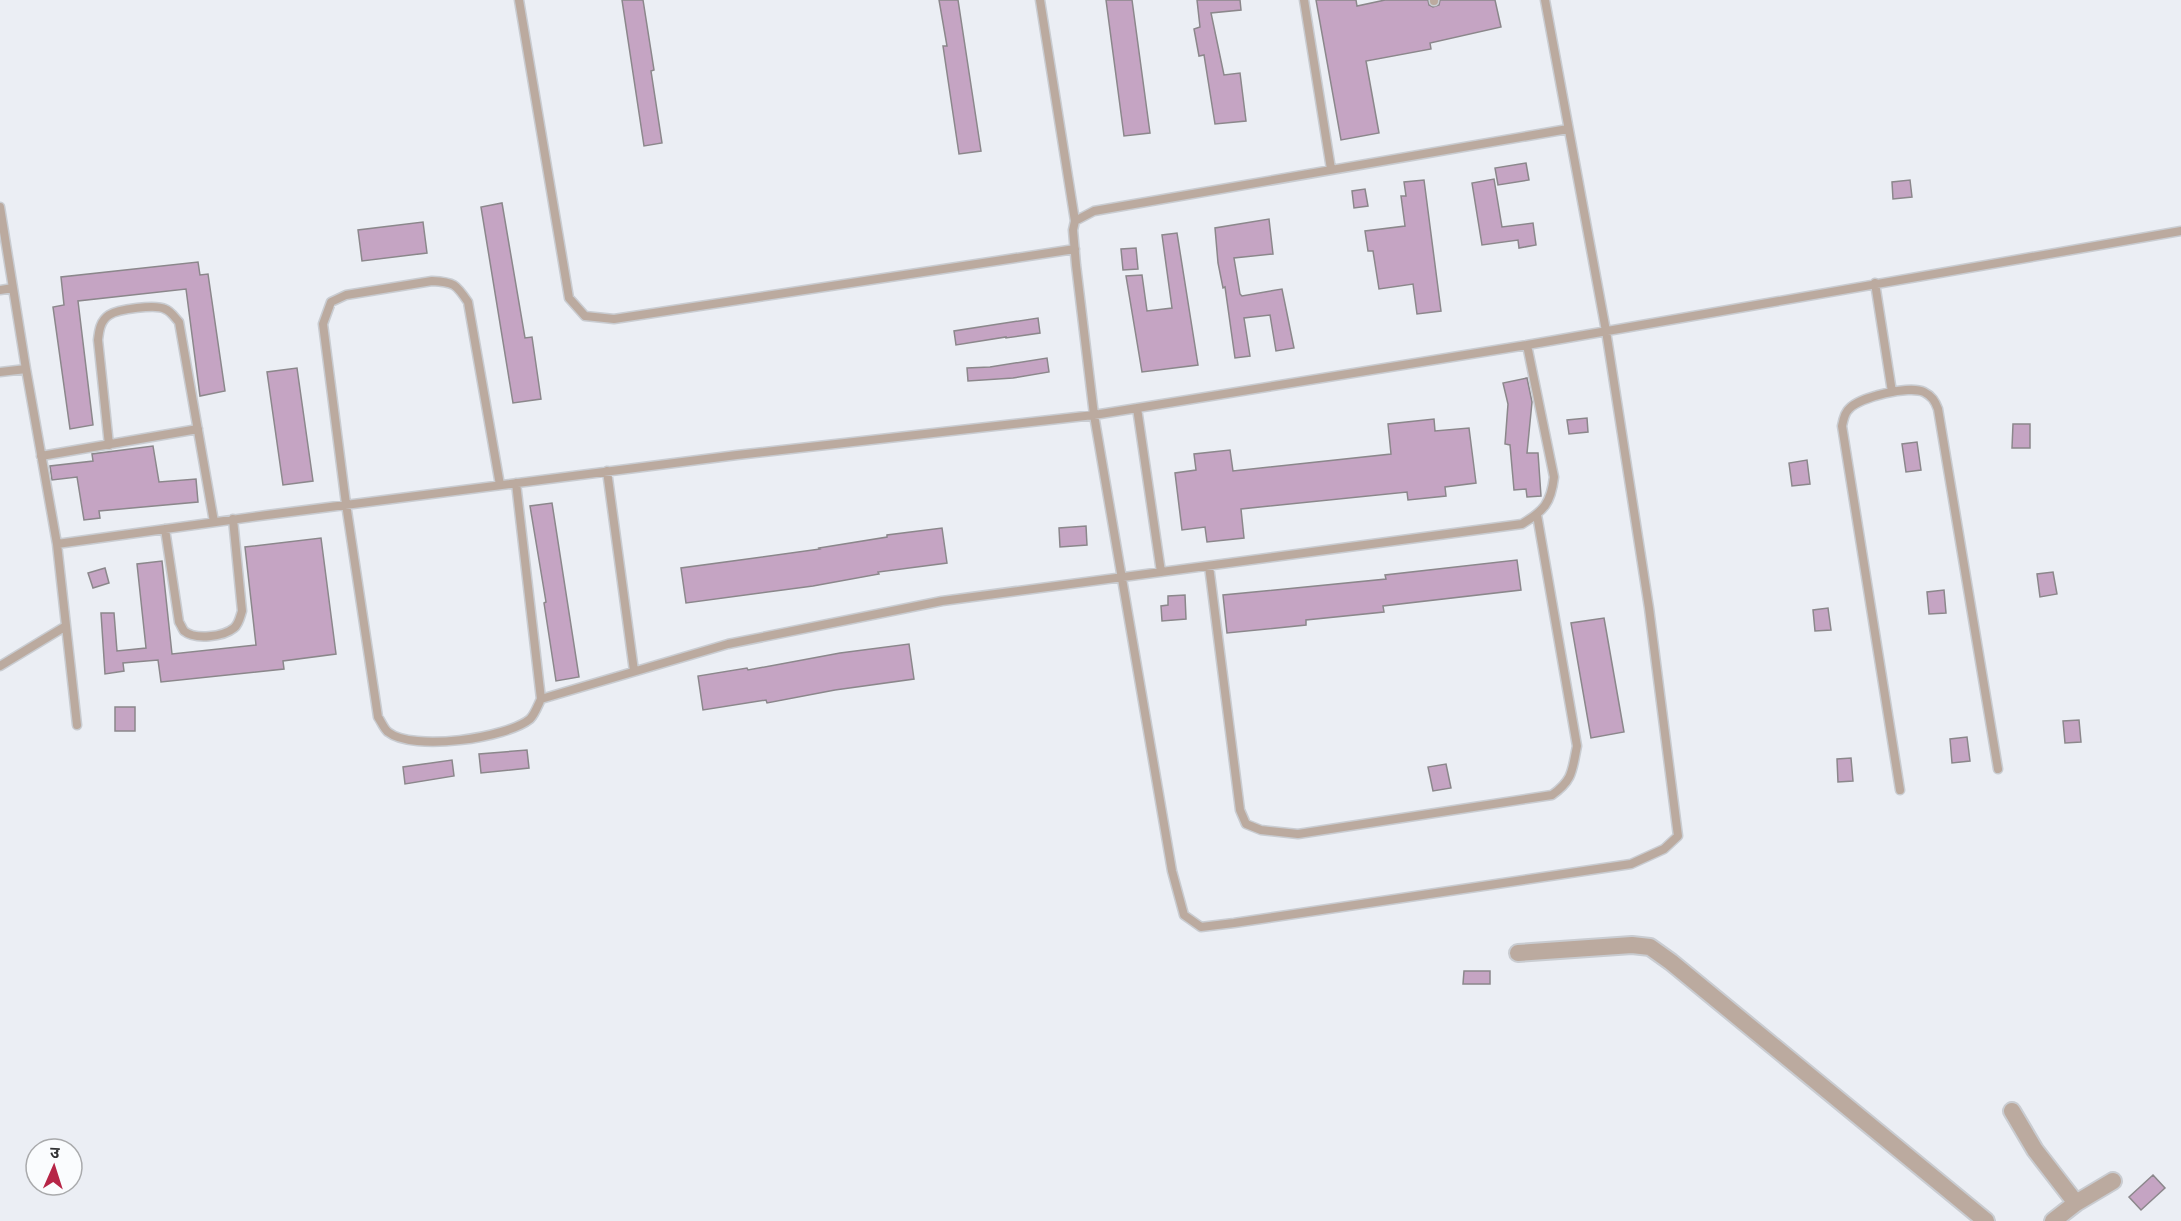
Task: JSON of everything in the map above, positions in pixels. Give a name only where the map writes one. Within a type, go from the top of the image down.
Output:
[{"type":"street","points":[[1518,953],[1632,945],[1650,947],[1986,1221]]},
{"type":"street","points":[[2012,1111],[2035,1150],[2076,1203]]},
{"type":"street","points":[[2053,1221],[2076,1203],[2113,1181]]},
{"type":"lane","points":[[519,0],[569,298],[585,316],[614,319],[1075,249]]},
{"type":"lane","points":[[1040,0],[1075,222],[1073,230],[1094,415],[1172,871],[1184,915],[1202,927],[1630,864],[1664,849],[1678,836],[1649,608],[1606,331],[1545,0]]},
{"type":"lane","points":[[1304,0],[1331,169]]},
{"type":"lane","points":[[1075,222],[1094,211],[1568,129]]},
{"type":"lane","points":[[0,207],[57,544],[77,725]]},
{"type":"lane","points":[[57,544],[607,471],[1094,415],[1527,345],[2181,231]]},
{"type":"lane","points":[[500,485],[468,302],[457,286],[432,281],[346,295],[331,302],[323,324],[346,504],[378,717],[387,732],[404,740],[436,743],[499,734],[518,727],[532,717],[541,699],[516,483]]},
{"type":"lane","points":[[1875,283],[1892,392]]},
{"type":"lane","points":[[0,290],[13,288]]},
{"type":"lane","points":[[109,445],[98,340],[100,326],[109,314],[127,309],[159,307],[168,309],[179,322],[214,522]]},
{"type":"lane","points":[[541,699],[728,644],[942,600],[1522,524],[1537,515],[1552,495],[1554,477],[1527,345]]},
{"type":"lane","points":[[0,372],[26,369]]},
{"type":"lane","points":[[1900,790],[1842,426],[1848,409],[1862,400],[1892,392],[1913,388],[1923,391],[1934,399],[1938,409],[1998,769]]},
{"type":"lane","points":[[1137,408],[1161,572]]},
{"type":"lane","points":[[41,456],[198,429]]},
{"type":"lane","points":[[607,471],[634,671]]},
{"type":"lane","points":[[1209,566],[1240,810],[1246,824],[1261,830],[1298,834],[1552,795],[1566,785],[1572,770],[1576,746],[1537,515]]},
{"type":"lane","points":[[165,529],[179,622],[184,631],[196,636],[218,635],[234,629],[242,611],[233,519]]},
{"type":"lane","points":[[0,666],[66,626]]},
{"type":"building","points":[[622,0],[643,0],[662,143],[644,146]]},
{"type":"building","points":[[939,0],[958,0],[981,151],[959,154],[943,46],[947,46]]},
{"type":"building","points":[[1106,0],[1132,0],[1150,133],[1124,136]]},
{"type":"building","points":[[1197,0],[1240,0],[1241,10],[1211,13],[1224,75],[1240,73],[1246,121],[1215,124],[1204,55],[1199,56],[1194,29],[1200,27]]},
{"type":"building","points":[[1316,0],[1356,0],[1357,6],[1385,0],[1428,0],[1429,5],[1433,7],[1439,5],[1440,0],[1495,0],[1501,27],[1430,43],[1431,49],[1366,61],[1379,133],[1341,140]]},
{"type":"building","points":[[1526,163],[1529,180],[1498,185],[1495,168]]},
{"type":"building","points":[[1494,179],[1502,227],[1533,223],[1536,245],[1519,248],[1518,240],[1482,245],[1472,183]]},
{"type":"building","points":[[1424,180],[1441,311],[1417,314],[1413,284],[1379,289],[1373,251],[1368,251],[1365,231],[1405,226],[1401,196],[1406,196],[1404,182]]},
{"type":"building","points":[[1910,180],[1912,197],[1893,199],[1892,182]]},
{"type":"building","points":[[1365,189],[1368,206],[1354,208],[1352,191]]},
{"type":"building","points":[[502,203],[525,338],[532,337],[541,399],[513,403],[481,207]]},
{"type":"building","points":[[1269,219],[1273,254],[1234,258],[1240,294],[1242,296],[1282,289],[1294,348],[1276,351],[1270,315],[1244,318],[1250,356],[1235,358],[1225,287],[1223,288],[1218,263],[1215,228]]},
{"type":"building","points":[[423,222],[427,253],[362,261],[358,230]]},
{"type":"building","points":[[1177,233],[1198,365],[1142,372],[1126,276],[1142,275],[1147,311],[1172,308],[1162,235]]},
{"type":"building","points":[[1136,248],[1138,269],[1123,270],[1121,249]]},
{"type":"building","points":[[198,262],[200,275],[208,274],[225,391],[200,396],[186,289],[78,301],[93,425],[70,429],[53,307],[64,305],[61,277]]},
{"type":"building","points":[[1038,318],[1040,333],[956,345],[954,331]]},
{"type":"building","points":[[1047,358],[1049,372],[1013,378],[968,381],[967,368],[990,367]]},
{"type":"building","points":[[297,368],[313,481],[283,485],[267,372]]},
{"type":"building","points":[[1527,378],[1532,402],[1527,453],[1538,453],[1541,496],[1527,497],[1526,489],[1514,490],[1510,445],[1505,444],[1508,404],[1503,383]]},
{"type":"building","points":[[1587,418],[1588,432],[1569,434],[1567,420]]},
{"type":"building","points":[[1434,419],[1435,431],[1469,428],[1476,483],[1445,487],[1446,496],[1408,500],[1407,492],[1241,509],[1244,538],[1207,542],[1205,527],[1182,530],[1175,473],[1196,470],[1194,454],[1230,450],[1233,471],[1391,454],[1388,424]]},
{"type":"building","points":[[2013,424],[2030,424],[2030,448],[2012,448]]},
{"type":"building","points":[[1917,442],[1921,470],[1906,472],[1902,444]]},
{"type":"building","points":[[153,446],[159,482],[196,479],[198,502],[99,511],[100,518],[84,520],[77,477],[52,480],[50,466],[93,461],[92,454]]},
{"type":"building","points":[[1807,460],[1810,484],[1792,486],[1789,463]]},
{"type":"building","points":[[552,503],[579,677],[556,681],[530,506]]},
{"type":"building","points":[[1086,526],[1087,545],[1060,547],[1059,528]]},
{"type":"building","points":[[942,528],[947,563],[878,572],[879,574],[813,586],[686,603],[681,568],[820,549],[887,537],[887,535]]},
{"type":"building","points":[[321,538],[336,654],[283,661],[284,669],[161,682],[158,660],[123,663],[124,671],[105,674],[101,613],[114,613],[117,651],[146,648],[137,564],[162,561],[172,654],[256,645],[245,547]]},
{"type":"building","points":[[1517,560],[1521,590],[1383,606],[1384,612],[1306,620],[1306,625],[1227,633],[1223,595],[1386,579],[1385,575]]},
{"type":"building","points":[[105,568],[109,583],[93,588],[88,573]]},
{"type":"building","points":[[2053,572],[2057,594],[2040,597],[2037,574]]},
{"type":"building","points":[[1944,590],[1946,613],[1929,614],[1927,592]]},
{"type":"building","points":[[1185,595],[1186,619],[1162,621],[1161,606],[1168,605],[1168,596]]},
{"type":"building","points":[[1828,608],[1831,630],[1815,631],[1813,610]]},
{"type":"building","points":[[1604,618],[1624,732],[1591,738],[1571,623]]},
{"type":"building","points":[[909,644],[914,679],[835,690],[767,703],[766,700],[703,710],[698,676]]},
{"type":"building","points":[[115,707],[135,707],[135,731],[115,731]]},
{"type":"building","points":[[2079,720],[2081,742],[2065,743],[2063,721]]},
{"type":"building","points":[[1967,737],[1970,761],[1952,763],[1950,739]]},
{"type":"building","points":[[527,750],[529,768],[481,773],[479,754]]},
{"type":"building","points":[[1851,758],[1853,781],[1838,782],[1837,759]]},
{"type":"building","points":[[452,760],[454,776],[405,784],[403,767]]},
{"type":"building","points":[[1446,764],[1451,788],[1433,791],[1428,767]]},
{"type":"building","points":[[1464,971],[1490,971],[1490,984],[1463,984]]},
{"type":"building","points":[[2153,1175],[2165,1188],[2141,1210],[2129,1197]]}]
